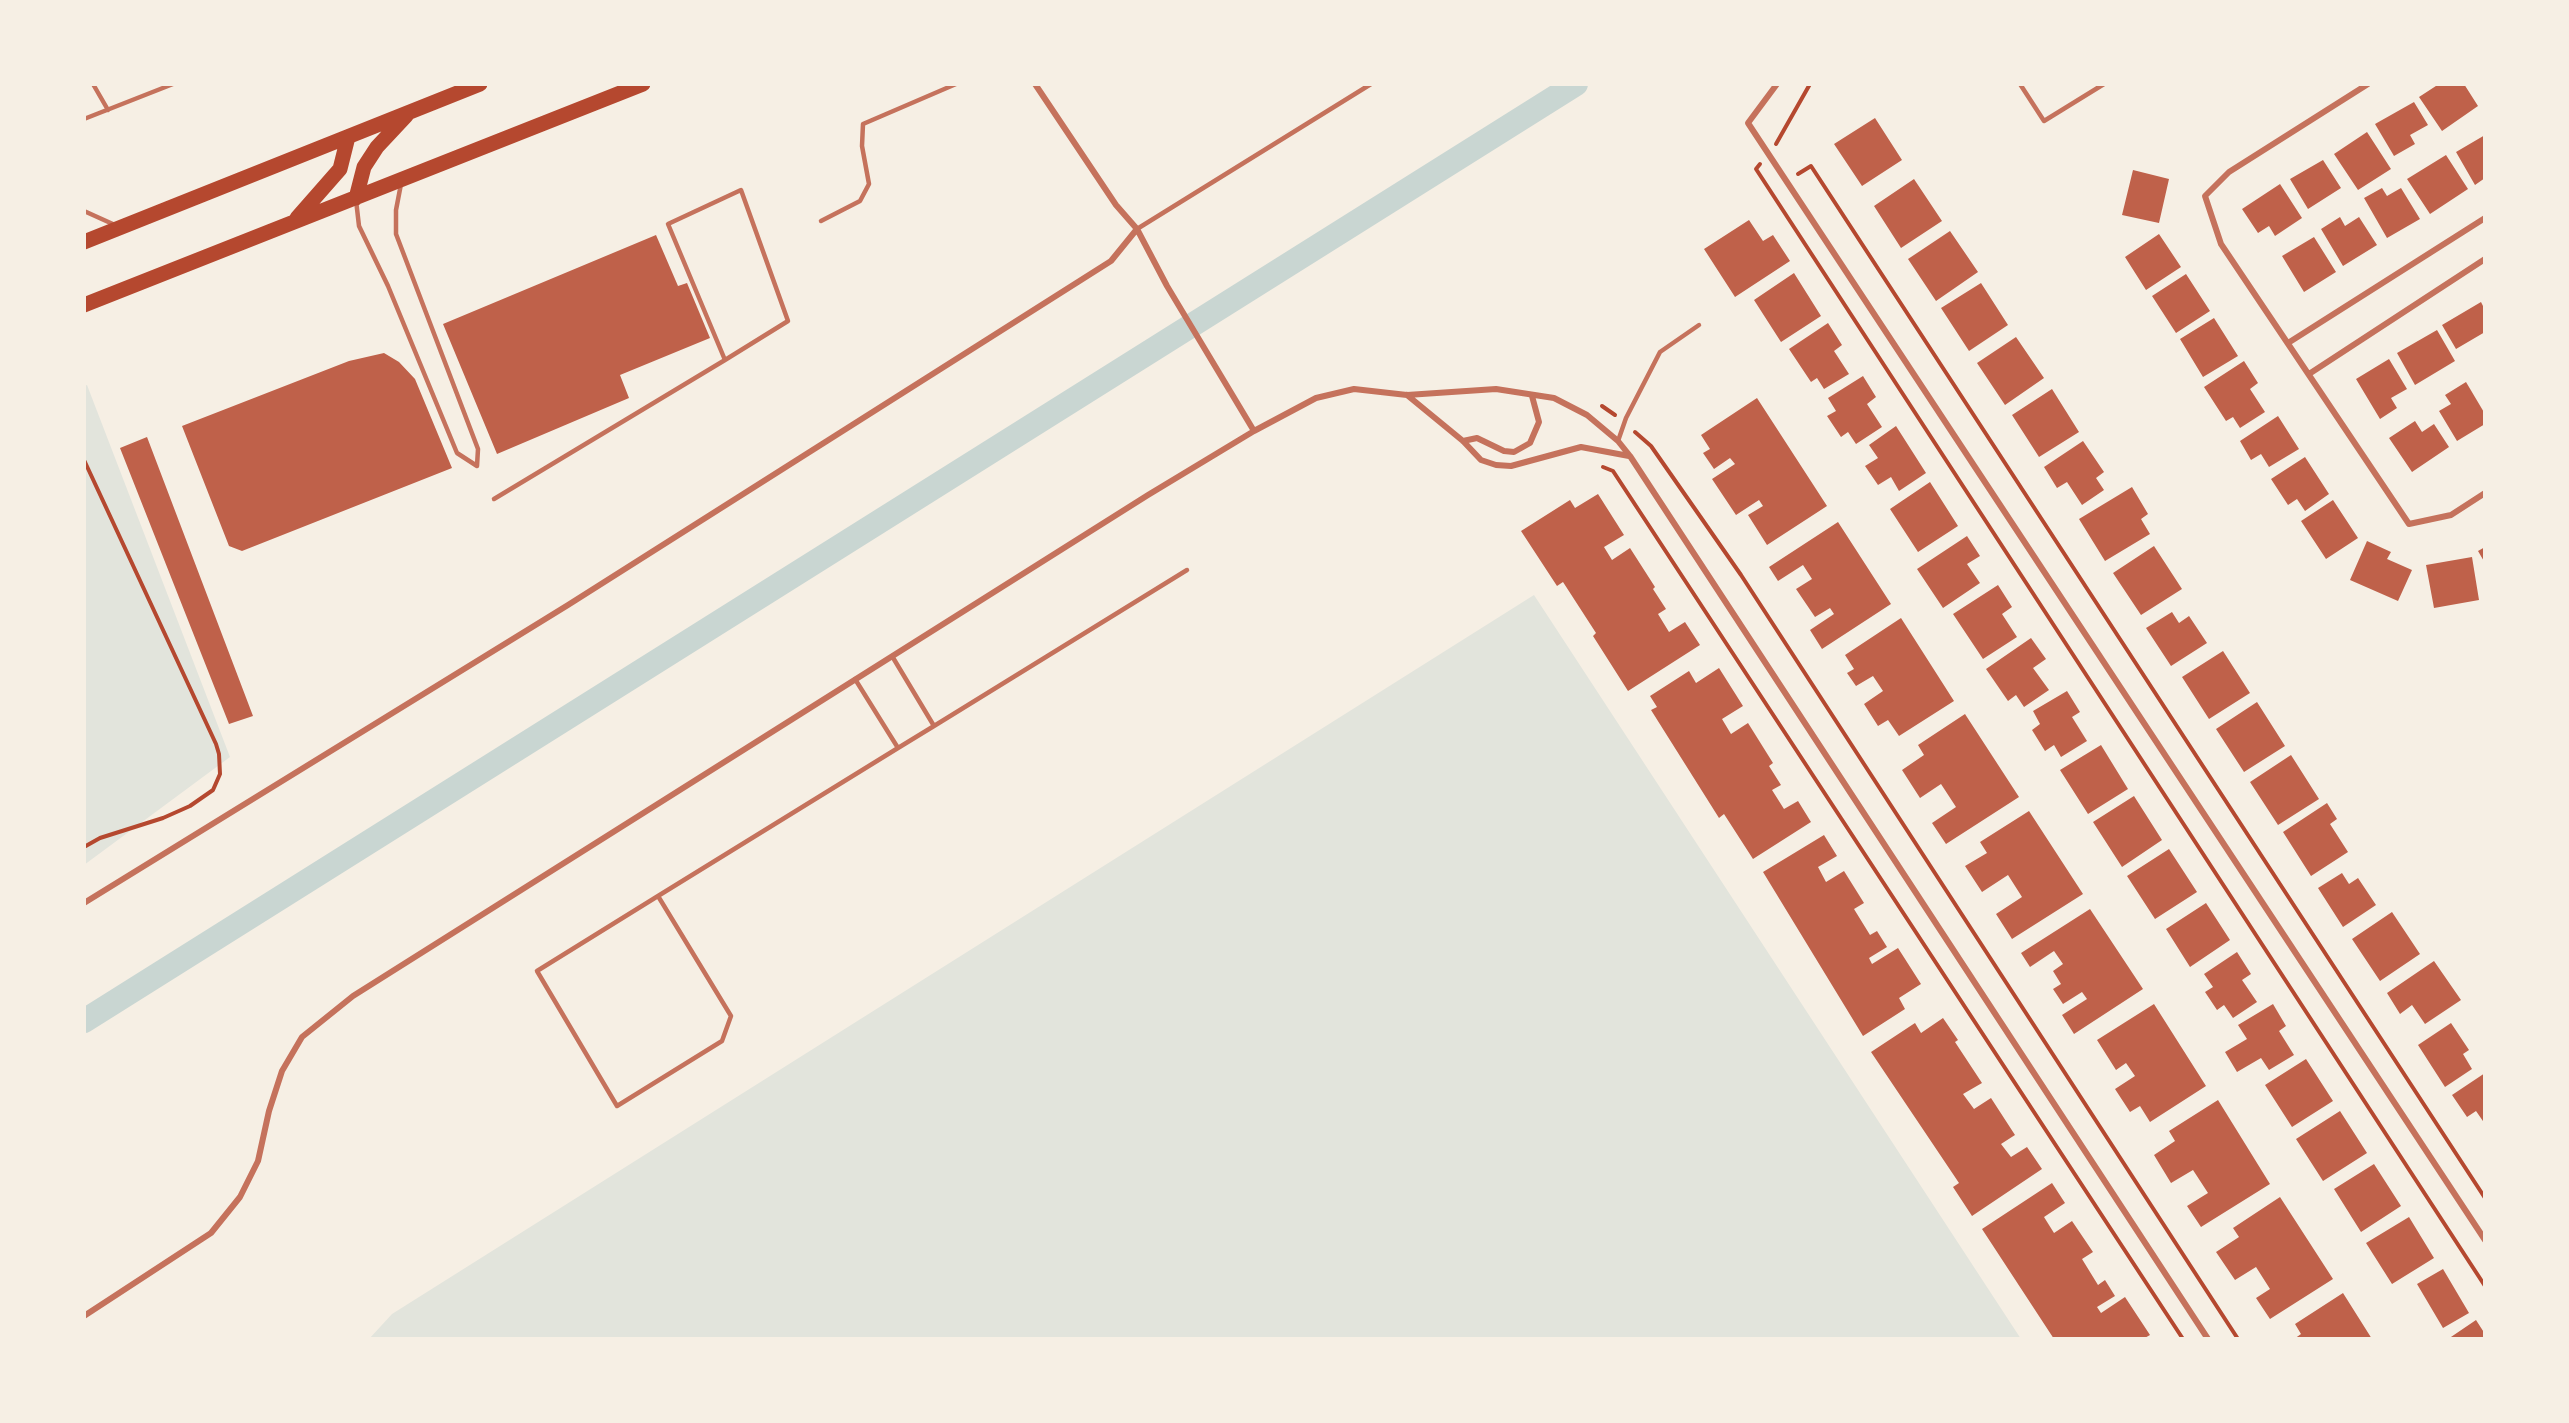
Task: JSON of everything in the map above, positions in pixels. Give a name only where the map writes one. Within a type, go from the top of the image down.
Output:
[{"type":"main road","points":[[84,242],[480,84]]},
{"type":"main road","points":[[84,305],[643,84]]},
{"type":"main road","points":[[356,198],[364,167],[377,147],[411,112]]},
{"type":"main road","points":[[293,222],[340,169],[348,137]]},
{"type":"street","points":[[1035,84],[1116,205],[1137,229],[1167,286],[1254,431]]},
{"type":"street","points":[[1777,84],[1748,123],[2485,1240]]},
{"type":"street","points":[[2368,84],[2229,172],[2205,196],[2221,244],[2409,524],[2451,515],[2485,493]]},
{"type":"street","points":[[2288,343],[2485,218]]},
{"type":"street","points":[[84,903],[568,605],[1101,268],[1111,261],[1137,229]]},
{"type":"street","points":[[2309,374],[2485,259]]},
{"type":"street","points":[[84,1316],[211,1233],[240,1197],[258,1161],[282,1071],[302,1038],[353,996],[1148,495],[1254,431],[1316,398],[1354,389],[1407,395],[1496,390],[1554,398],[1587,415],[1618,441],[1630,456],[2208,1339]]},
{"type":"street","points":[[1407,395],[1464,441],[1481,460],[1496,465],[1510,466],[1581,447],[1630,456]]},
{"type":"street","points":[[1464,441],[1476,438],[1504,451],[1514,452],[1530,443],[1539,422],[1532,396]]},
{"type":"lane","points":[[93,84],[108,110]]},
{"type":"lane","points":[[84,119],[173,84]]},
{"type":"lane","points":[[821,221],[860,201],[869,184],[862,146],[864,124],[956,84]]},
{"type":"lane","points":[[1137,229],[1371,84]]},
{"type":"lane","points":[[2020,84],[2044,121],[2104,84]]},
{"type":"lane","points":[[356,198],[360,226],[388,286],[457,453],[477,466],[478,449],[396,234],[396,210],[402,179]]},
{"type":"lane","points":[[494,499],[725,360],[789,321],[741,190],[668,224],[725,360]]},
{"type":"lane","points":[[84,211],[120,227]]},
{"type":"lane","points":[[1618,441],[1624,422],[1660,352],[1699,325]]},
{"type":"lane","points":[[658,896],[731,1016],[722,1041],[618,1106],[537,971],[658,896],[934,726],[1186,570]]},
{"type":"lane","points":[[892,656],[934,726]]},
{"type":"lane","points":[[855,679],[898,748]]},
{"type":"path","points":[[1810,84],[1778,141],[1756,169],[2485,1286]]},
{"type":"path","points":[[1787,181],[1811,166],[2485,1198]]},
{"type":"path","points":[[1600,405],[1651,446],[1741,575],[2238,1339]]},
{"type":"path","points":[[1581,447],[1586,461],[1613,471],[1620,480],[2183,1339]]},
{"type":"path","points":[[84,460],[216,744],[220,774],[213,790],[190,806],[164,818],[100,838],[84,847]]},
{"type":"shaded area","points":[[87,385],[230,757],[84,865],[84,386]]},
{"type":"shaded area","points":[[1534,595],[2021,1339],[369,1339],[392,1314]]},
{"type":"building","points":[[2439,84],[2464,84],[2478,106],[2442,131],[2419,97]]},
{"type":"building","points":[[2414,102],[2428,125],[2410,135],[2415,144],[2394,156],[2375,124]]},
{"type":"building","points":[[1875,118],[1902,160],[1862,186],[1834,144]]},
{"type":"building","points":[[2367,132],[2391,169],[2358,190],[2334,154]]},
{"type":"building","points":[[2485,135],[2485,178],[2475,185],[2456,152]]},
{"type":"building","points":[[2446,155],[2468,189],[2430,214],[2407,179]]},
{"type":"building","points":[[2323,160],[2341,188],[2308,209],[2290,179]]},
{"type":"building","points":[[2133,170],[2169,179],[2159,223],[2122,215]]},
{"type":"building","points":[[1914,179],[1942,221],[1901,248],[1874,206]]},
{"type":"building","points":[[2280,184],[2302,218],[2275,236],[2269,226],[2258,233],[2242,209]]},
{"type":"building","points":[[2382,188],[2387,196],[2401,188],[2420,219],[2387,238],[2364,198]]},
{"type":"building","points":[[2340,217],[2345,226],[2359,217],[2377,245],[2343,266],[2321,229]]},
{"type":"building","points":[[1749,220],[1763,241],[1773,235],[1790,261],[1735,297],[1704,249]]},
{"type":"building","points":[[1950,231],[1978,272],[1936,301],[1908,259]]},
{"type":"building","points":[[2159,234],[2181,267],[2146,290],[2125,257]]},
{"type":"building","points":[[656,235],[678,286],[687,283],[710,338],[620,375],[629,398],[497,454],[443,324]]},
{"type":"building","points":[[2314,237],[2336,272],[2304,292],[2282,256]]},
{"type":"building","points":[[1794,273],[1821,316],[1781,342],[1754,300]]},
{"type":"building","points":[[2186,274],[2210,311],[2176,333],[2152,296]]},
{"type":"building","points":[[1981,283],[2008,325],[1969,351],[1941,308]]},
{"type":"building","points":[[2481,302],[2485,310],[2485,332],[2456,349],[2442,325]]},
{"type":"building","points":[[2214,318],[2238,356],[2203,377],[2180,339]]},
{"type":"building","points":[[1828,323],[1842,345],[1834,351],[1849,374],[1824,389],[1817,378],[1811,382],[1789,349]]},
{"type":"building","points":[[2437,330],[2455,361],[2415,385],[2397,353]]},
{"type":"building","points":[[2016,337],[2044,378],[2005,405],[1977,363]]},
{"type":"building","points":[[384,353],[399,362],[415,379],[452,468],[242,551],[229,546],[182,426],[349,361]]},
{"type":"building","points":[[2389,359],[2407,389],[2391,398],[2397,408],[2380,419],[2356,379]]},
{"type":"building","points":[[2244,361],[2258,383],[2250,389],[2265,412],[2240,428],[2233,417],[2226,421],[2204,387]]},
{"type":"building","points":[[1863,376],[1876,397],[1867,404],[1882,427],[1856,444],[1848,432],[1841,437],[1827,416],[1836,411],[1828,398]]},
{"type":"building","points":[[2466,382],[2485,414],[2485,424],[2457,441],[2439,411],[2451,404],[2445,395]]},
{"type":"building","points":[[2052,389],[2079,432],[2039,457],[2012,415]]},
{"type":"building","points":[[1757,398],[1827,506],[1767,545],[1748,515],[1763,506],[1759,500],[1736,515],[1712,479],[1735,464],[1730,458],[1714,469],[1703,453],[1710,449],[1701,435]]},
{"type":"building","points":[[2278,416],[2299,449],[2269,467],[2261,454],[2251,460],[2240,441]]},
{"type":"building","points":[[2415,421],[2422,432],[2434,424],[2449,447],[2412,472],[2389,438]]},
{"type":"building","points":[[1896,426],[1926,473],[1899,491],[1891,477],[1878,485],[1865,466],[1878,458],[1869,445]]},
{"type":"building","points":[[147,437],[253,716],[229,724],[120,448]]},
{"type":"building","points":[[2083,441],[2104,472],[2096,478],[2104,490],[2082,505],[2067,482],[2057,488],[2044,467]]},
{"type":"building","points":[[2305,457],[2329,494],[2305,511],[2297,499],[2288,505],[2271,479]]},
{"type":"building","points":[[1930,482],[1958,526],[1918,552],[1890,509]]},
{"type":"building","points":[[2132,487],[2148,514],[2141,519],[2150,534],[2105,561],[2079,519]]},
{"type":"building","points":[[1598,494],[1624,535],[1604,547],[1612,560],[1630,548],[1666,609],[1658,614],[1669,632],[1685,622],[1700,645],[1628,691],[1593,636],[1596,633],[1563,582],[1557,586],[1521,531],[1570,500],[1575,508]]},
{"type":"building","points":[[2333,500],[2358,538],[2326,559],[2301,521]]},
{"type":"building","points":[[1838,522],[1891,604],[1822,649],[1810,630],[1834,614],[1830,608],[1815,617],[1796,589],[1812,579],[1803,565],[1778,581],[1769,567]]},
{"type":"building","points":[[1967,536],[1980,556],[1967,564],[1980,583],[1943,608],[1917,569]]},
{"type":"building","points":[[2367,541],[2391,552],[2387,559],[2412,570],[2398,601],[2350,580]]},
{"type":"building","points":[[2154,546],[2182,589],[2141,615],[2113,573]]},
{"type":"building","points":[[2485,547],[2485,563],[2478,551]]},
{"type":"building","points":[[2472,557],[2479,600],[2434,608],[2426,565]]},
{"type":"building","points":[[1998,585],[2012,607],[2002,614],[2017,637],[1983,659],[1953,614]]},
{"type":"building","points":[[2172,612],[2179,623],[2189,616],[2207,643],[2171,666],[2146,628]]},
{"type":"building","points":[[1901,618],[1954,701],[1899,736],[1888,720],[1878,726],[1864,704],[1883,691],[1873,676],[1856,686],[1847,673],[1854,669],[1845,655]]},
{"type":"building","points":[[2031,638],[2046,659],[2033,668],[2049,690],[2024,707],[2016,695],[2008,701],[1986,669]]},
{"type":"building","points":[[2223,651],[2250,693],[2209,719],[2182,677]]},
{"type":"building","points":[[1719,668],[1743,706],[1722,719],[1731,734],[1748,723],[1773,763],[1769,766],[1781,785],[1772,790],[1784,809],[1798,801],[1811,822],[1753,859],[1724,814],[1719,818],[1651,710],[1657,707],[1650,696],[1689,671],[1696,683]]},
{"type":"building","points":[[2067,691],[2080,712],[2072,717],[2087,741],[2061,757],[2054,745],[2045,751],[2032,730],[2040,724],[2033,711]]},
{"type":"building","points":[[2257,702],[2285,746],[2244,772],[2216,729]]},
{"type":"building","points":[[1965,714],[2019,797],[1946,844],[1932,823],[1956,807],[1941,784],[1920,798],[1902,770],[1924,755],[1918,745]]},
{"type":"building","points":[[2101,745],[2128,789],[2088,814],[2060,770]]},
{"type":"building","points":[[2291,755],[2319,799],[2278,825],[2250,782]]},
{"type":"building","points":[[2134,796],[2162,840],[2122,867],[2093,822]]},
{"type":"building","points":[[2327,803],[2337,819],[2330,824],[2348,852],[2311,876],[2283,832]]},
{"type":"building","points":[[2029,811],[2083,894],[2012,939],[1996,914],[2022,897],[2008,875],[1982,892],[1965,866],[1987,853],[1980,842]]},
{"type":"building","points":[[1824,835],[1837,856],[1818,867],[1826,882],[1844,871],[1864,903],[1854,909],[1870,935],[1877,931],[1887,947],[1869,958],[1872,964],[1898,948],[1921,984],[1899,998],[1905,1009],[1863,1036],[1763,872]]},
{"type":"building","points":[[2169,849],[2197,892],[2155,919],[2127,876]]},
{"type":"building","points":[[2342,873],[2349,884],[2358,878],[2376,905],[2343,927],[2318,888]]},
{"type":"building","points":[[2206,903],[2230,940],[2190,967],[2166,929]]},
{"type":"building","points":[[2090,909],[2143,989],[2074,1034],[2062,1015],[2087,999],[2082,992],[2063,1004],[2053,989],[2061,984],[2053,971],[2063,964],[2054,951],[2030,967],[2021,953]]},
{"type":"building","points":[[2392,912],[2420,954],[2380,981],[2352,939]]},
{"type":"building","points":[[2237,952],[2251,974],[2242,980],[2257,1002],[2233,1018],[2224,1005],[2217,1010],[2205,992],[2213,987],[2204,974]]},
{"type":"building","points":[[2434,961],[2461,1000],[2425,1024],[2412,1005],[2400,1014],[2387,993]]},
{"type":"building","points":[[2154,1004],[2206,1086],[2150,1122],[2140,1106],[2130,1112],[2115,1089],[2135,1076],[2126,1063],[2116,1070],[2097,1040]]},
{"type":"building","points":[[2273,1004],[2286,1026],[2279,1031],[2294,1055],[2269,1070],[2261,1058],[2237,1072],[2225,1052],[2247,1039],[2238,1025]]},
{"type":"building","points":[[1943,1018],[1958,1040],[1955,1042],[1982,1083],[1963,1094],[1974,1109],[1991,1098],[2015,1135],[2001,1144],[2011,1157],[2027,1147],[2042,1169],[1972,1216],[1953,1187],[1959,1183],[1871,1052],[1915,1023],[1921,1033]]},
{"type":"building","points":[[2451,1023],[2469,1050],[2463,1054],[2472,1069],[2445,1087],[2418,1045]]},
{"type":"building","points":[[2306,1059],[2333,1101],[2292,1127],[2265,1085]]},
{"type":"building","points":[[2485,1073],[2485,1124],[2476,1111],[2467,1117],[2452,1095]]},
{"type":"building","points":[[2218,1100],[2270,1184],[2201,1227],[2187,1206],[2208,1193],[2193,1170],[2171,1183],[2154,1155],[2175,1141],[2169,1131]]},
{"type":"building","points":[[2340,1111],[2367,1153],[2323,1181],[2296,1139]]},
{"type":"building","points":[[2374,1164],[2401,1206],[2361,1232],[2334,1189]]},
{"type":"building","points":[[2052,1183],[2065,1203],[2044,1217],[2054,1233],[2072,1221],[2093,1252],[2082,1259],[2098,1285],[2105,1280],[2115,1296],[2097,1307],[2101,1313],[2125,1297],[2150,1335],[2143,1339],[2054,1339],[1982,1229]]},
{"type":"building","points":[[2280,1197],[2333,1279],[2270,1319],[2256,1298],[2270,1289],[2256,1267],[2235,1280],[2216,1252],[2239,1237],[2233,1228]]},
{"type":"building","points":[[2409,1217],[2434,1258],[2392,1284],[2366,1243]]},
{"type":"building","points":[[2443,1269],[2469,1313],[2443,1328],[2417,1284]]},
{"type":"building","points":[[2343,1293],[2372,1339],[2294,1339],[2301,1334],[2295,1324]]},
{"type":"building","points":[[2476,1320],[2485,1334],[2485,1339],[2448,1339]]},
{"type":"waterway","points":[[84,1021],[1576,84]]}]
